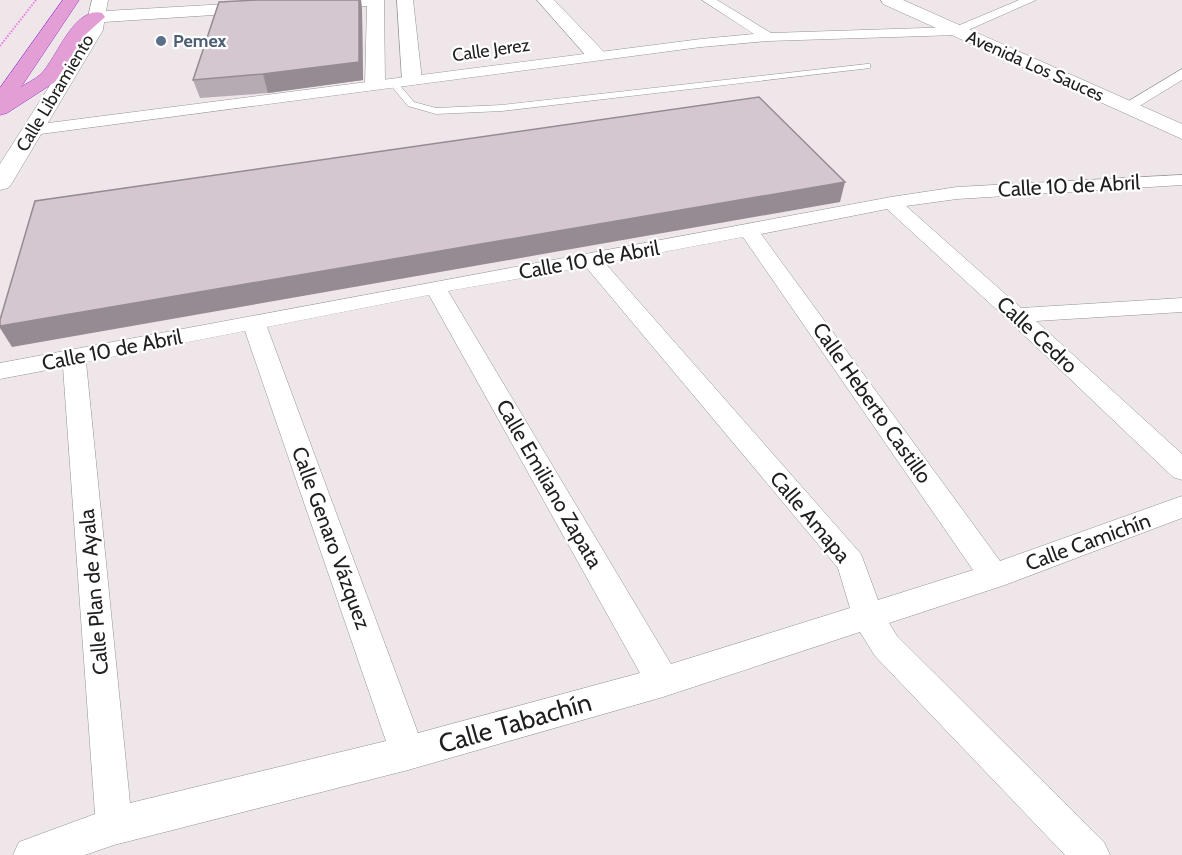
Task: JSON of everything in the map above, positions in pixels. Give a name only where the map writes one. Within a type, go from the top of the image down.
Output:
[{"type":"highway","points":[[0,102],[71,0]]},
{"type":"highway","points":[[0,109],[48,78],[79,31],[98,8]]},
{"type":"street","points":[[98,8],[120,10],[263,0]]},
{"type":"street","points":[[98,8],[288,5],[375,0],[384,83]]},
{"type":"street","points":[[405,0],[412,80]]},
{"type":"street","points":[[545,0],[596,55]]},
{"type":"street","points":[[565,0],[615,53]]},
{"type":"street","points":[[708,0],[768,37]]},
{"type":"street","points":[[731,0],[791,36]]},
{"type":"street","name":"Avenida Los Sauces","points":[[889,0],[1182,132]]},
{"type":"street","points":[[957,31],[1030,0]]},
{"type":"street","name":"Calle Libramiento","points":[[0,183],[94,30],[98,8]]},
{"type":"street","name":"Calle Jerez","points":[[33,130],[596,55],[768,37],[957,31]]},
{"type":"street","points":[[1127,107],[1182,74]]},
{"type":"street","name":"Calle 10 de Abril","points":[[0,371],[435,287],[749,231],[891,203],[957,193],[1182,180]]},
{"type":"street","name":"Calle Cedro","points":[[891,203],[1016,315],[1182,470]]},
{"type":"street","name":"Calle Heberto Castillo","points":[[749,231],[994,576]]},
{"type":"street","name":"Calle Amapa","points":[[591,260],[851,563],[868,617],[886,646],[1091,855]]},
{"type":"street","name":"Calle Emiliano Zapata","points":[[435,287],[663,681]]},
{"type":"street","points":[[1016,315],[1182,305]]},
{"type":"street","name":"Calle Genaro Vázquez","points":[[255,323],[408,753]]},
{"type":"street","name":"Calle Plan de Ayala","points":[[74,357],[114,826]]},
{"type":"street","name":"Calle Camichín","points":[[994,576],[1182,507]]},
{"type":"street","name":"Calle Tabachín","points":[[32,855],[114,826],[408,753],[663,681],[994,576]]},
{"type":"lane","points":[[384,83],[411,104],[436,111],[502,108],[867,66]]},
{"type":"path","points":[[0,46],[36,0]]},
{"type":"building","points":[[359,0],[359,62],[193,80],[219,2]]},
{"type":"building","points":[[759,97],[845,182],[0,326],[35,201]]},
{"type":"place","name":"Pemex","points":[[161,41]]}]
